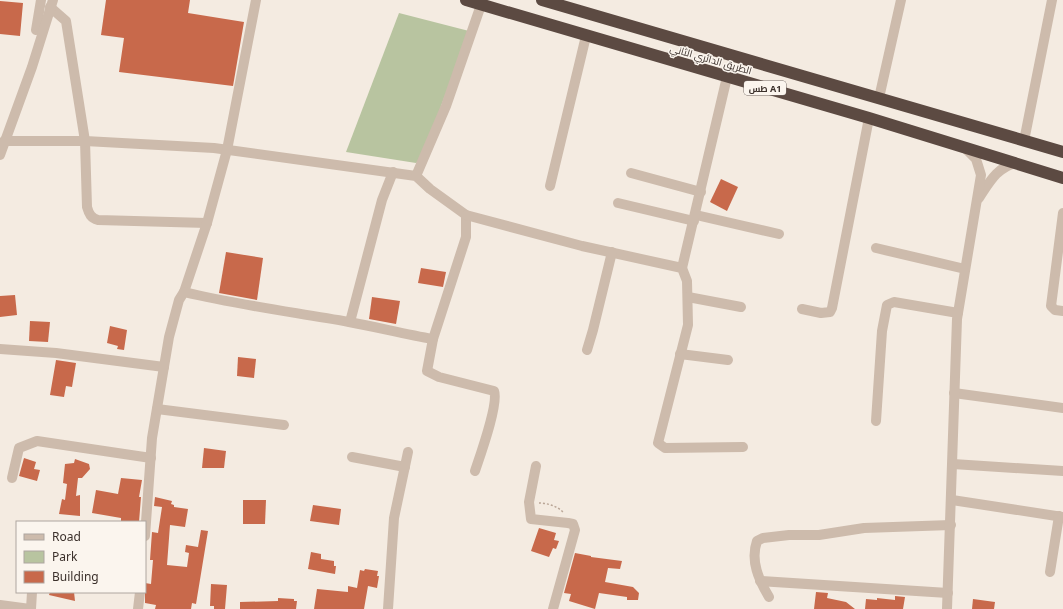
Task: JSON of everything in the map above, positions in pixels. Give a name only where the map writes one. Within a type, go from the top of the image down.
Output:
[{"type":"highway","name":"الطريق الدائري الثاني","points":[[466,0],[963,146],[1063,178]]},
{"type":"highway","name":"الطريق الدائري الثاني","points":[[542,0],[1063,152]]},
{"type":"highway","points":[[1048,148],[1063,149]]},
{"type":"street","points":[[0,155],[2,141],[32,50],[41,0]]},
{"type":"street","points":[[146,523],[151,458],[164,367],[175,316],[207,223],[227,150],[256,0]]},
{"type":"street","points":[[879,98],[901,0]]},
{"type":"street","points":[[1024,141],[1052,0]]},
{"type":"street","points":[[2,141],[32,67],[52,4]]},
{"type":"street","points":[[52,4],[66,21],[85,141],[87,207],[92,218],[207,223]]},
{"type":"street","points":[[416,176],[446,106],[481,5]]},
{"type":"street","points":[[550,186],[586,36]]},
{"type":"street","points":[[727,77],[682,268],[687,281],[688,325],[658,443],[665,448],[743,447]]},
{"type":"street","points":[[802,309],[821,313],[830,312],[832,308],[869,118]]},
{"type":"street","points":[[2,141],[85,141],[227,150],[416,176],[430,190],[466,215],[523,231],[682,268]]},
{"type":"street","points":[[947,609],[958,314],[981,175],[976,159],[963,146]]},
{"type":"street","points":[[978,200],[993,177],[1006,165],[1016,162]]},
{"type":"street","points":[[350,322],[382,200],[393,172]]},
{"type":"street","points":[[631,173],[701,192]]},
{"type":"street","points":[[618,202],[779,234]]},
{"type":"street","points":[[1063,213],[1051,306],[1055,310],[1063,311]]},
{"type":"street","points":[[466,215],[466,236],[433,339],[427,369],[428,373],[491,389],[495,394],[493,410],[475,471]]},
{"type":"street","points":[[876,248],[965,269]]},
{"type":"street","points":[[587,350],[612,252]]},
{"type":"street","points":[[184,292],[225,302],[350,322],[433,339]]},
{"type":"street","points":[[688,297],[741,307]]},
{"type":"street","points":[[876,421],[882,331],[887,305],[890,302],[894,302],[958,314]]},
{"type":"street","points":[[0,349],[56,353],[164,367]]},
{"type":"street","points":[[680,354],[728,360]]},
{"type":"street","points":[[954,394],[1063,408]]},
{"type":"street","points":[[157,409],[284,425]]},
{"type":"street","points":[[12,478],[19,448],[37,441],[151,458]]},
{"type":"street","points":[[388,609],[394,518],[408,452]]},
{"type":"street","points":[[352,457],[405,467]]},
{"type":"street","points":[[953,464],[1063,471]]},
{"type":"street","points":[[536,466],[529,502],[532,519],[573,524],[575,530],[553,609]]},
{"type":"street","points":[[952,500],[1061,517],[1050,572]]},
{"type":"street","points":[[769,597],[756,572],[754,548],[757,541],[763,538],[789,535],[819,535],[864,528],[951,525]]},
{"type":"street","points":[[760,581],[948,594]]},
{"type":"street","points":[[0,605],[13,608],[30,609],[32,593]]},
{"type":"street","points":[[138,609],[140,593]]},
{"type":"path","points":[[529,502],[546,503],[560,509],[573,524]]},
{"type":"green space","points":[[399,13],[469,31],[421,160],[416,163],[346,152]]},
{"type":"building","points":[[106,0],[190,0],[188,13],[244,22],[233,86],[119,72],[124,38],[101,35]]},
{"type":"building","points":[[0,1],[23,3],[20,36],[0,34]]},
{"type":"building","points":[[721,179],[738,187],[727,211],[710,202]]},
{"type":"building","points":[[226,252],[263,258],[257,300],[219,293]]},
{"type":"building","points":[[421,268],[446,272],[443,287],[418,283]]},
{"type":"building","points":[[15,295],[17,315],[0,317],[0,296]]},
{"type":"building","points":[[372,297],[400,301],[396,324],[369,319]]},
{"type":"building","points":[[30,321],[50,322],[48,342],[29,341]]},
{"type":"building","points":[[110,326],[127,330],[124,350],[117,349],[118,346],[107,343]]},
{"type":"building","points":[[238,357],[256,359],[254,378],[237,376]]},
{"type":"building","points":[[56,360],[76,363],[72,387],[66,386],[64,397],[50,395]]},
{"type":"building","points":[[204,448],[226,451],[224,468],[202,468]]},
{"type":"building","points":[[24,458],[36,462],[34,469],[40,470],[37,481],[19,476]]},
{"type":"building","points":[[75,459],[89,464],[90,469],[82,478],[78,478],[76,496],[80,495],[80,516],[59,514],[62,499],[65,500],[67,484],[63,483],[65,464],[74,463]]},
{"type":"building","points":[[121,478],[142,480],[139,497],[141,497],[139,521],[121,521],[121,518],[92,513],[96,490],[118,494]]},
{"type":"building","points":[[155,497],[172,501],[171,504],[174,505],[174,507],[188,509],[185,527],[170,525],[167,565],[187,567],[189,553],[185,552],[186,545],[198,547],[201,530],[208,531],[196,604],[192,603],[191,609],[155,609],[156,605],[145,603],[146,583],[151,584],[153,560],[150,560],[152,532],[158,533],[162,507],[154,506]]},
{"type":"building","points":[[243,500],[266,500],[265,524],[243,524]]},
{"type":"building","points":[[313,505],[341,509],[339,525],[310,521]]},
{"type":"building","points":[[539,528],[556,533],[554,540],[559,541],[556,549],[553,548],[549,557],[531,551]]},
{"type":"building","points":[[311,552],[321,554],[321,559],[334,561],[334,566],[336,566],[335,574],[308,569]]},
{"type":"building","points":[[575,553],[591,557],[622,561],[620,569],[608,568],[605,582],[633,587],[639,593],[638,600],[627,600],[627,597],[599,593],[595,609],[569,601],[571,594],[564,593]]},
{"type":"building","points":[[365,569],[378,571],[377,576],[379,576],[377,588],[368,586],[364,609],[314,609],[317,589],[348,592],[348,586],[357,588],[360,570],[364,571]]},
{"type":"building","points":[[211,584],[227,585],[225,609],[214,609],[214,606],[210,606]]},
{"type":"building","points":[[816,592],[828,593],[827,598],[846,602],[855,609],[814,609]]},
{"type":"building","points":[[50,593],[74,593],[75,601],[49,595]]},
{"type":"building","points":[[895,596],[905,597],[903,609],[865,609],[866,599],[877,600],[877,598],[895,600]]},
{"type":"building","points":[[278,598],[294,599],[294,601],[297,601],[296,609],[240,609],[240,602],[278,601]]},
{"type":"building","points":[[973,599],[995,602],[994,609],[972,609]]}]
